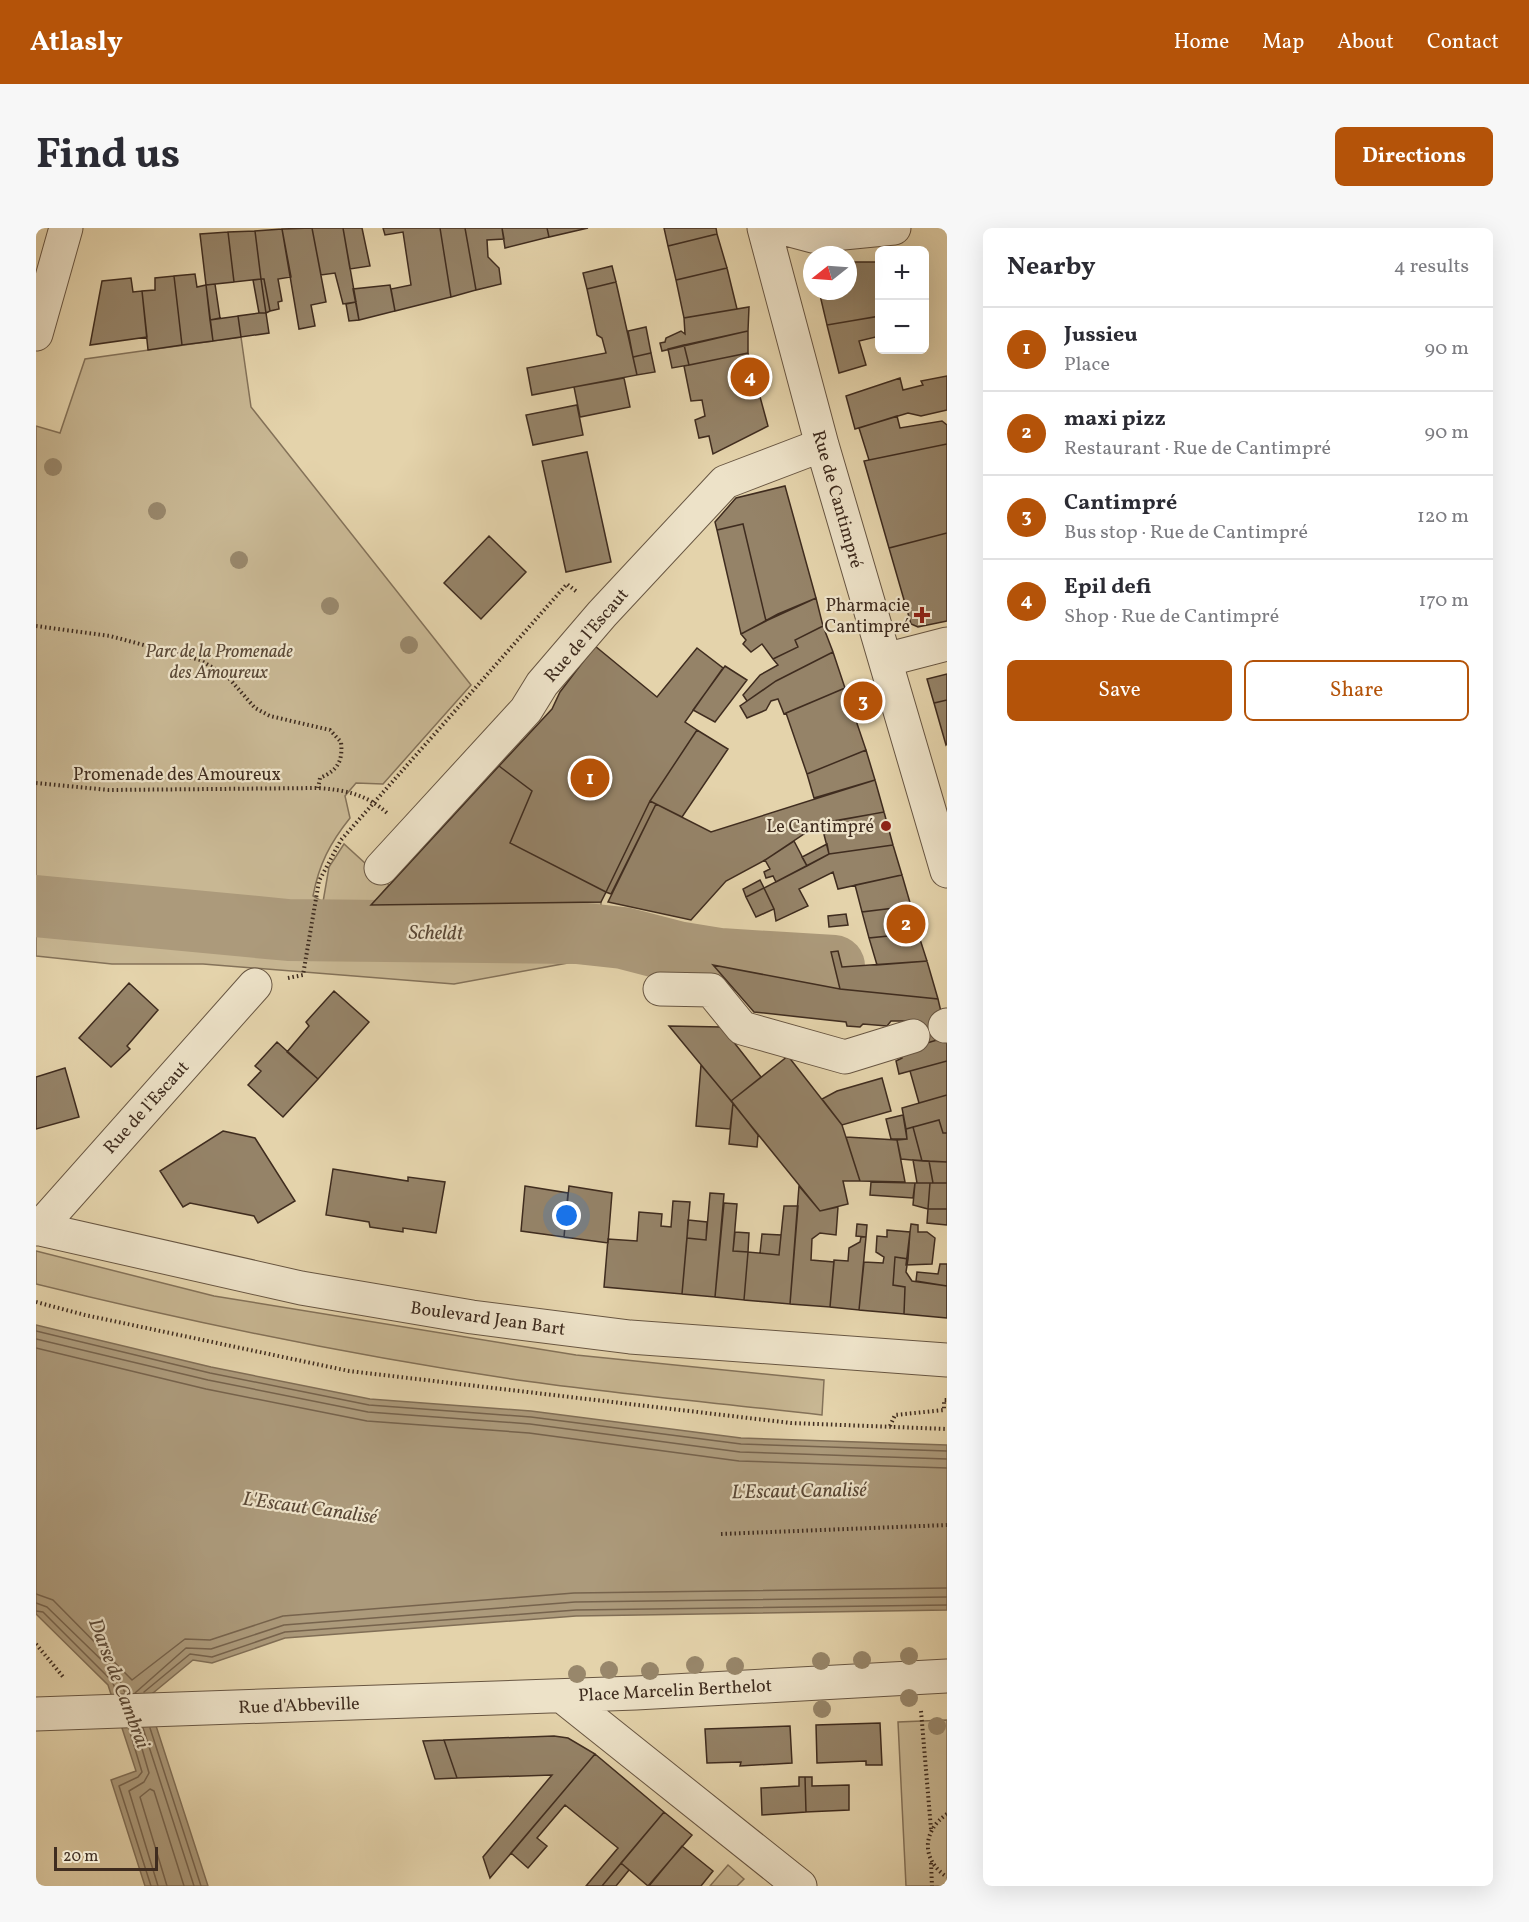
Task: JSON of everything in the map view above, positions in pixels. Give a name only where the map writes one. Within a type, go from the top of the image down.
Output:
[{"type":"street","points":[[36,334],[66,228]]},
{"type":"street","name":"Rue de Cantimpré","points":[[764,228],[822,445],[947,871]]},
{"type":"street","points":[[783,228],[813,236],[894,228]]},
{"type":"street","name":"Rue de l'Escaut","points":[[381,868],[526,710],[542,684],[602,615],[725,482],[822,445]]},
{"type":"street","points":[[885,660],[947,644]]},
{"type":"street","name":"Rue de l'Escaut","points":[[37,1229],[255,985]]},
{"type":"street","points":[[660,989],[711,990],[742,1028],[845,1057],[913,1035]]},
{"type":"street","name":"Boulevard Jean Bart","points":[[37,1229],[301,1288],[552,1329],[947,1360]]},
{"type":"street","name":"Place Marcelin Berthelot","points":[[562,1696],[933,1677]]},
{"type":"street","name":"Place Marcelin Berthelot","points":[[562,1696],[800,1886]]},
{"type":"street","name":"Rue d'Abbeville","points":[[36,1714],[562,1696]]},
{"type":"path","points":[[303,975],[319,881],[334,850],[567,584],[602,615]]},
{"type":"path","points":[[36,626],[110,636],[200,660],[227,676],[255,708],[330,730],[340,742],[340,763],[332,772],[320,778],[318,788]]},
{"type":"path","name":"Promenade des Amoureux","points":[[36,783],[109,790],[318,788],[349,790],[375,802],[413,835]]},
{"type":"path","points":[[36,1302],[349,1371],[791,1423],[947,1429]]},
{"type":"path","points":[[891,1426],[895,1415],[944,1410],[944,1400],[947,1400]]},
{"type":"path","points":[[722,1534],[947,1525]]},
{"type":"path","points":[[36,1644],[66,1680]]},
{"type":"path","points":[[932,1886],[931,1863],[927,1852],[931,1829],[933,1677]]},
{"type":"path","points":[[931,1829],[947,1814]]},
{"type":"path","points":[[931,1863],[947,1877]]},
{"type":"green space","name":"Parc de la Promenade des Amoureux","points":[[241,337],[251,407],[471,685],[383,784],[356,783],[345,796],[350,818],[326,854],[313,896],[323,902],[329,867],[344,844],[389,885],[372,905],[601,902],[600,957],[454,984],[203,964],[112,964],[36,956],[36,426],[60,433],[85,359]]},
{"type":"green space","points":[[36,1251],[214,1296],[576,1355],[824,1380],[822,1415],[511,1379],[391,1360],[213,1325],[36,1284]]},
{"type":"green space","points":[[947,1720],[947,1886],[906,1886],[898,1722]]},
{"type":"green space","points":[[728,1865],[744,1879],[737,1886],[710,1886]]},
{"type":"water","points":[[36,1325],[211,1367],[370,1399],[531,1411],[741,1438],[947,1445],[947,1610],[576,1616],[285,1638],[212,1663],[193,1660],[147,1698],[208,1886],[145,1886],[111,1780],[136,1771],[108,1685],[36,1614]]},
{"type":"building","points":[[312,228],[343,228],[356,302],[343,304],[335,273],[321,275]]},
{"type":"building","points":[[312,228],[326,302],[311,305],[315,326],[299,329],[282,229]]},
{"type":"building","points":[[343,228],[362,228],[370,266],[350,269]]},
{"type":"building","points":[[383,228],[440,228],[451,297],[395,311],[391,289],[411,285],[403,232],[385,235]]},
{"type":"building","points":[[440,228],[465,228],[476,290],[451,297]]},
{"type":"building","points":[[465,228],[502,228],[504,239],[487,240],[488,257],[499,268],[501,284],[476,290]]},
{"type":"building","points":[[502,228],[547,228],[549,237],[505,248]]},
{"type":"building","points":[[547,228],[588,228],[549,237]]},
{"type":"building","points":[[664,228],[716,228],[717,234],[668,246]]},
{"type":"building","points":[[282,229],[291,277],[278,279],[282,301],[278,302],[279,309],[270,311],[264,279],[261,279],[255,231]]},
{"type":"building","points":[[255,231],[261,279],[234,282],[228,232]]},
{"type":"building","points":[[228,232],[234,282],[206,285],[200,234]]},
{"type":"building","points":[[717,234],[727,268],[676,280],[668,246]]},
{"type":"building","points":[[857,262],[875,262],[875,317],[827,325],[821,300],[857,300]]},
{"type":"building","points":[[612,266],[616,282],[587,289],[583,273]]},
{"type":"building","points":[[727,268],[737,309],[684,318],[676,280]]},
{"type":"building","points":[[195,274],[197,287],[206,285],[213,341],[182,345],[174,276]]},
{"type":"building","points":[[174,276],[182,345],[148,350],[142,291],[155,290],[155,278]]},
{"type":"building","points":[[131,278],[133,292],[142,291],[147,337],[90,345],[102,281]]},
{"type":"building","points":[[261,279],[266,313],[259,313],[253,280]]},
{"type":"building","points":[[261,279],[264,279],[270,311],[266,313]]},
{"type":"building","points":[[616,282],[637,375],[532,395],[527,368],[606,353],[602,338],[597,335],[587,289]]},
{"type":"building","points":[[215,284],[220,318],[210,320],[206,285]]},
{"type":"building","points":[[390,285],[395,311],[359,320],[353,289]]},
{"type":"building","points":[[356,302],[359,320],[349,321],[346,304]]},
{"type":"building","points":[[749,307],[748,331],[662,351],[660,343],[665,342],[666,338],[681,331],[685,334],[684,318]]},
{"type":"building","points":[[266,313],[269,333],[241,337],[238,316]]},
{"type":"building","points":[[238,316],[241,337],[213,341],[210,320]]},
{"type":"building","points":[[875,317],[875,337],[859,341],[866,365],[839,373],[827,325]]},
{"type":"building","points":[[646,327],[651,353],[633,357],[628,331]]},
{"type":"building","points":[[748,331],[748,353],[689,365],[684,345]]},
{"type":"building","points":[[684,345],[689,365],[672,368],[668,349]]},
{"type":"building","points":[[651,353],[655,372],[637,375],[633,357]]},
{"type":"building","points":[[748,353],[768,426],[713,454],[709,436],[699,438],[695,420],[705,416],[702,400],[691,401],[684,366]]},
{"type":"building","points":[[947,376],[947,410],[921,416],[908,413],[855,429],[846,396],[900,378],[903,390],[923,385],[921,381]]},
{"type":"building","points":[[624,378],[630,407],[580,417],[574,387]]},
{"type":"building","points":[[577,405],[583,435],[533,445],[526,415]]},
{"type":"building","points":[[897,416],[900,428],[942,421],[947,425],[947,444],[869,460],[859,428]]},
{"type":"building","points":[[947,444],[947,533],[889,548],[864,461]]},
{"type":"building","points":[[587,452],[611,562],[566,572],[542,461]]},
{"type":"building","points":[[785,486],[816,598],[766,621],[743,524],[717,530],[715,522],[736,498]]},
{"type":"building","points":[[743,524],[766,621],[741,634],[717,530]]},
{"type":"building","points":[[947,533],[947,621],[918,627],[911,624],[889,548]]},
{"type":"building","points":[[489,536],[526,572],[481,619],[444,583]]},
{"type":"building","points":[[816,598],[823,626],[795,640],[798,647],[773,659],[762,644],[751,652],[743,644],[746,640],[741,634],[778,614]]},
{"type":"building","points":[[823,626],[833,652],[776,681],[747,701],[743,695],[760,675],[778,665],[773,659],[798,647],[795,640]]},
{"type":"building","points":[[595,646],[657,697],[697,648],[723,668],[685,722],[697,730],[650,801],[606,892],[510,843],[532,791],[499,766],[552,709],[560,692]]},
{"type":"building","points":[[833,652],[845,688],[784,714],[778,699],[771,701],[766,710],[747,718],[740,706],[776,681]]},
{"type":"building","points":[[725,666],[747,680],[715,722],[693,710]]},
{"type":"building","points":[[947,674],[947,700],[934,703],[927,679]]},
{"type":"building","points":[[845,688],[866,750],[807,774],[786,713]]},
{"type":"building","points":[[947,700],[947,744],[946,745],[934,703]]},
{"type":"building","points":[[697,730],[728,749],[682,817],[650,801]]},
{"type":"building","points":[[866,750],[875,780],[814,798],[807,774]]},
{"type":"building","points":[[499,766],[532,791],[510,843],[606,892],[601,902],[371,905]]},
{"type":"building","points":[[875,780],[884,812],[819,824],[765,860],[726,881],[691,920],[608,902],[656,804],[711,832]]},
{"type":"building","points":[[650,801],[656,804],[611,894],[606,892]]},
{"type":"building","points":[[884,812],[893,845],[829,854],[821,823]]},
{"type":"building","points":[[794,841],[807,866],[776,882],[773,876],[766,878],[764,872],[770,869],[765,860]]},
{"type":"building","points":[[827,844],[829,854],[807,866],[802,857]]},
{"type":"building","points":[[893,845],[902,875],[838,889],[833,872],[799,889],[808,906],[776,921],[774,909],[764,888],[829,854]]},
{"type":"building","points":[[902,875],[911,906],[862,912],[855,885]]},
{"type":"building","points":[[760,880],[764,888],[746,897],[743,889]]},
{"type":"building","points":[[764,888],[774,909],[756,917],[746,897]]},
{"type":"building","points":[[911,906],[918,933],[869,938],[862,912]]},
{"type":"building","points":[[846,914],[848,925],[829,927],[828,916]]},
{"type":"building","points":[[918,933],[927,961],[877,965],[869,938]]},
{"type":"building","points":[[838,951],[842,967],[927,961],[938,999],[840,989],[831,952]]},
{"type":"building","points":[[713,965],[840,989],[938,999],[947,1037],[917,1046],[909,1021],[891,1021],[887,1026],[863,1024],[860,1027],[847,1026],[846,1022],[754,1012]]},
{"type":"building","points":[[129,983],[158,1010],[127,1046],[130,1049],[111,1067],[79,1038]]},
{"type":"building","points":[[334,991],[369,1022],[318,1079],[287,1052],[309,1026],[306,1022]]},
{"type":"building","points":[[669,1026],[722,1027],[761,1077],[731,1101]]},
{"type":"building","points":[[947,1037],[947,1061],[899,1074],[896,1061],[902,1058],[900,1051]]},
{"type":"building","points":[[277,1042],[318,1079],[283,1117],[248,1085],[261,1071],[255,1066]]},
{"type":"building","points":[[788,1056],[842,1125],[860,1181],[843,1181],[848,1204],[820,1211],[731,1101]]},
{"type":"building","points":[[947,1061],[947,1095],[919,1103],[910,1071]]},
{"type":"building","points":[[701,1065],[733,1103],[730,1129],[696,1126]]},
{"type":"building","points":[[65,1068],[79,1117],[36,1129],[36,1077]]},
{"type":"building","points":[[882,1078],[891,1111],[842,1125],[822,1099],[837,1091]]},
{"type":"building","points":[[947,1095],[947,1133],[943,1133],[939,1120],[906,1129],[902,1108]]},
{"type":"building","points":[[733,1103],[758,1135],[757,1147],[729,1144]]},
{"type":"building","points":[[903,1115],[907,1139],[891,1139],[886,1119]]},
{"type":"building","points":[[939,1120],[943,1133],[947,1133],[947,1162],[922,1161],[913,1127]]},
{"type":"building","points":[[913,1127],[922,1161],[901,1159],[897,1140],[907,1139],[906,1129]]},
{"type":"building","points":[[223,1131],[255,1138],[295,1201],[258,1223],[254,1216],[190,1203],[183,1207],[160,1171]]},
{"type":"building","points":[[846,1137],[897,1140],[905,1182],[860,1181]]},
{"type":"building","points":[[913,1160],[929,1161],[933,1183],[917,1183]]},
{"type":"building","points":[[929,1161],[947,1162],[947,1183],[933,1183]]},
{"type":"building","points":[[333,1169],[408,1181],[408,1177],[445,1182],[436,1233],[403,1228],[403,1232],[370,1227],[369,1222],[326,1215]]},
{"type":"building","points":[[871,1182],[915,1183],[913,1198],[870,1195]]},
{"type":"building","points":[[915,1183],[930,1183],[928,1209],[913,1205]]},
{"type":"building","points":[[930,1183],[947,1183],[947,1209],[928,1209]]},
{"type":"building","points":[[525,1186],[568,1193],[564,1237],[521,1231]]},
{"type":"building","points":[[569,1186],[612,1193],[608,1243],[564,1237]]},
{"type":"building","points":[[799,1186],[820,1211],[838,1207],[836,1235],[820,1233],[812,1239],[811,1260],[834,1262],[830,1307],[790,1304]]},
{"type":"building","points":[[710,1193],[724,1194],[715,1297],[682,1294],[687,1238],[706,1240]]},
{"type":"building","points":[[673,1201],[690,1202],[682,1294],[604,1287],[608,1239],[637,1241],[639,1212],[662,1214],[661,1226],[671,1227]]},
{"type":"building","points":[[724,1203],[737,1204],[733,1251],[748,1252],[744,1300],[715,1297]]},
{"type":"building","points":[[784,1206],[798,1206],[790,1304],[744,1300],[748,1252],[779,1255]]},
{"type":"building","points":[[928,1209],[947,1209],[947,1225],[927,1223]]},
{"type":"building","points":[[688,1220],[707,1222],[706,1240],[687,1238]]},
{"type":"building","points":[[857,1224],[867,1225],[866,1237],[856,1236]]},
{"type":"building","points":[[911,1224],[918,1225],[918,1232],[927,1232],[935,1238],[932,1264],[906,1265]]},
{"type":"building","points":[[887,1230],[910,1232],[908,1259],[895,1257],[893,1285],[905,1287],[904,1314],[859,1310],[864,1262],[883,1263],[884,1257],[876,1252],[877,1236],[887,1237]]},
{"type":"building","points":[[735,1232],[749,1233],[748,1252],[733,1251]]},
{"type":"building","points":[[762,1234],[781,1235],[779,1255],[760,1253]]},
{"type":"building","points":[[861,1237],[866,1237],[859,1310],[830,1307],[834,1260],[848,1261],[849,1248],[860,1242]]},
{"type":"building","points":[[895,1257],[908,1259],[906,1272],[912,1281],[947,1286],[947,1318],[904,1314],[905,1287],[893,1285]]},
{"type":"building","points":[[940,1264],[947,1264],[947,1286],[916,1281],[917,1272],[938,1274]]},
{"type":"building","points":[[880,1723],[882,1765],[866,1765],[866,1761],[817,1763],[816,1725]]},
{"type":"building","points":[[790,1726],[792,1763],[740,1766],[741,1762],[707,1763],[705,1729]]},
{"type":"building","points":[[554,1736],[568,1738],[595,1754],[490,1878],[483,1857],[552,1775],[457,1778],[444,1740]]},
{"type":"building","points":[[444,1740],[457,1778],[435,1779],[423,1741]]},
{"type":"building","points":[[595,1754],[664,1812],[602,1886],[586,1886],[618,1848],[565,1805],[537,1838],[547,1846],[528,1868],[511,1853]]},
{"type":"building","points":[[799,1777],[805,1777],[806,1812],[762,1815],[761,1788],[799,1786]]},
{"type":"building","points":[[805,1777],[812,1777],[812,1786],[849,1785],[849,1810],[806,1812]]},
{"type":"building","points":[[664,1812],[692,1835],[648,1886],[621,1863]]},
{"type":"building","points":[[682,1846],[713,1871],[701,1886],[649,1886]]},
{"type":"building","points":[[621,1863],[629,1870],[616,1886],[602,1886]]},
{"type":"waterway","name":"Scheldt","points":[[36,906],[288,930],[577,933],[623,938],[677,952],[720,959],[834,966]]},
{"type":"place","name":"Epil defi","points":[[750,377]]},
{"type":"place","name":"Pharmacie Cantimpré","points":[[922,615]]},
{"type":"place","name":"Cantimpré","points":[[863,701]]},
{"type":"place","name":"Jussieu","points":[[590,778]]},
{"type":"place","name":"Le Cantimpré","points":[[886,826]]},
{"type":"place","name":"maxi pizz","points":[[906,924]]},
{"type":"water label","name":"L'Escaut Canalisé","points":[[799,1490]]},
{"type":"water label","name":"L'Escaut Canalisé","points":[[310,1507]]},
{"type":"water label","name":"Darse de Cambrai","points":[[120,1683]]}]
